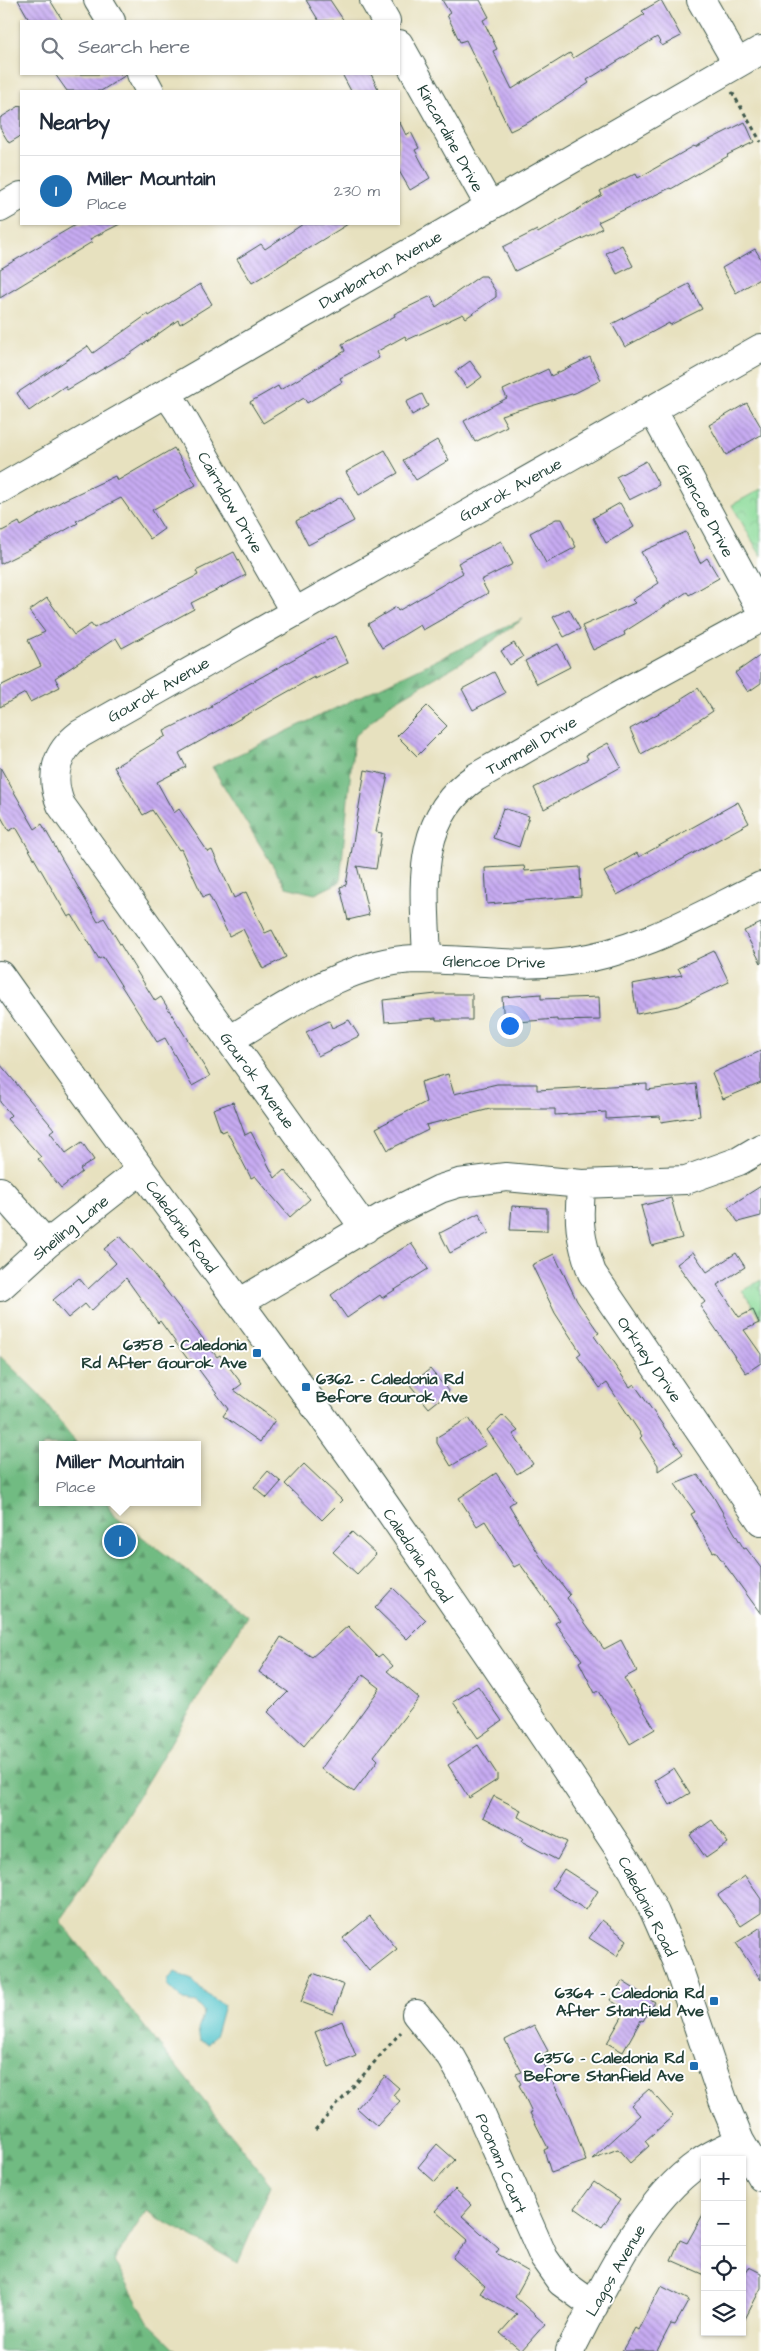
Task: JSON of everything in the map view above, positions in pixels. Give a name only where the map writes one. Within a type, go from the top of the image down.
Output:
[{"type":"street","points":[[98,0],[110,20]]},
{"type":"street","points":[[374,0],[385,20]]},
{"type":"street","points":[[702,0],[728,68]]},
{"type":"street","name":"Kincardine Drive","points":[[400,46],[489,205]]},
{"type":"street","name":"Dumbarton Avenue","points":[[0,489],[167,394],[489,205],[761,50]]},
{"type":"street","points":[[142,75],[150,90]]},
{"type":"street","points":[[0,208],[20,197]]},
{"type":"street","name":"Gourok Avenue","points":[[365,1229],[61,804],[56,792],[54,779],[56,765],[61,753],[69,742],[80,734],[761,348]]},
{"type":"street","name":"Cairndow Drive","points":[[167,394],[294,611]]},
{"type":"street","name":"Glencoe Drive","points":[[652,409],[761,610]]},
{"type":"street","name":"Tummell Drive","points":[[426,959],[424,869],[427,851],[436,824],[461,789],[476,777],[612,699],[761,618]]},
{"type":"street","name":"Glencoe Drive","points":[[229,1040],[329,983],[399,960],[569,962],[610,954],[648,942],[761,886]]},
{"type":"street","name":"Caledonia Road","points":[[0,975],[91,1104],[142,1170],[369,1483],[633,1870],[655,1913],[676,1961],[722,2100],[740,2141],[761,2177]]},
{"type":"street","points":[[239,1303],[383,1217],[419,1199],[459,1183],[506,1177],[582,1184],[686,1180],[738,1161],[761,1148]]},
{"type":"street","name":"Sheiling Lane","points":[[0,1287],[47,1244],[142,1170]]},
{"type":"street","name":"Orkney Drive","points":[[582,1184],[578,1215],[580,1236],[592,1273],[761,1521]]},
{"type":"street","points":[[0,1191],[47,1244]]},
{"type":"street","name":"Poonam Court","points":[[416,2014],[452,2058],[472,2094],[544,2258],[561,2282],[594,2306]]},
{"type":"street","name":"Lagos Avenue","points":[[570,2351],[638,2226],[666,2193],[699,2162],[740,2141]]},
{"type":"path","points":[[728,68],[761,142]]},
{"type":"path","points":[[315,2130],[416,2014]]},
{"type":"green space","points":[[761,489],[761,556],[732,505]]},
{"type":"green space","points":[[523,619],[472,656],[390,704],[354,737],[340,882],[315,894],[286,887],[212,767]]},
{"type":"green space","points":[[761,1280],[761,1318],[742,1291]]},
{"type":"green space","points":[[0,1356],[39,1394],[75,1441],[39,1441],[39,1506],[109,1506],[113,1515],[247,1616],[81,1891],[60,1921],[271,2185],[238,2263],[146,2211],[114,2261],[149,2323],[178,2351],[0,2351]]},
{"type":"water","points":[[175,1972],[194,1981],[206,1994],[224,2005],[216,2034],[208,2044],[200,2041],[198,2030],[204,2012],[197,2003],[184,2001],[168,1986],[168,1979]]},
{"type":"building","points":[[18,0],[50,0],[62,20],[29,20]]},
{"type":"building","points":[[306,0],[330,0],[343,20],[318,20]]},
{"type":"building","points":[[442,0],[480,0],[489,17],[483,20],[497,49],[493,51],[512,89],[570,53],[573,58],[645,14],[642,11],[661,0],[681,36],[662,46],[657,37],[587,80],[589,83],[529,122],[510,131],[466,40],[460,42],[447,15],[450,13]]},
{"type":"building","points":[[56,75],[126,75],[103,90],[66,90]]},
{"type":"building","points":[[343,75],[371,75],[379,90],[350,90]]},
{"type":"building","points":[[20,106],[20,137],[9,143],[0,128],[0,118]]},
{"type":"building","points":[[745,122],[754,142],[727,155],[671,189],[598,222],[602,228],[592,234],[515,271],[503,247],[537,230],[538,233],[602,195],[600,191],[636,173],[638,178],[694,146]]},
{"type":"building","points":[[400,123],[406,135],[411,132],[419,148],[415,150],[430,178],[410,190],[400,173]]},
{"type":"building","points":[[75,225],[118,225],[90,239],[92,242],[0,298],[0,269]]},
{"type":"building","points":[[301,225],[346,225],[252,283],[237,259],[261,244],[265,249]]},
{"type":"building","points":[[622,245],[633,266],[617,274],[606,253]]},
{"type":"building","points":[[755,249],[761,259],[761,278],[736,293],[722,268]]},
{"type":"building","points":[[480,276],[486,276],[496,292],[496,297],[466,318],[463,314],[407,340],[405,336],[376,352],[379,358],[340,378],[342,382],[307,403],[304,398],[263,423],[250,402],[278,386],[280,390],[345,351],[342,344],[395,316],[394,314],[431,296],[436,307]]},
{"type":"building","points":[[200,284],[212,304],[180,324],[178,320],[124,358],[67,390],[65,386],[29,411],[17,393],[88,346],[93,353],[148,314],[149,316]]},
{"type":"building","points":[[689,284],[702,309],[670,325],[669,323],[625,347],[612,324]]},
{"type":"building","points":[[590,357],[601,380],[575,393],[501,415],[507,426],[475,442],[464,421],[507,398],[503,390],[548,369],[551,376]]},
{"type":"building","points":[[470,361],[482,377],[467,388],[455,372]]},
{"type":"building","points":[[422,394],[428,406],[412,415],[406,402]]},
{"type":"building","points":[[747,403],[761,427],[761,435],[726,455],[709,425]]},
{"type":"building","points":[[437,440],[449,460],[416,480],[403,460]]},
{"type":"building","points":[[174,448],[196,485],[152,510],[164,529],[150,539],[121,498],[76,521],[78,523],[48,540],[0,564],[0,532],[19,522],[21,526],[64,500],[115,476],[117,481]]},
{"type":"building","points":[[385,450],[398,473],[359,495],[346,472]]},
{"type":"building","points":[[646,461],[659,485],[629,500],[616,477]]},
{"type":"building","points":[[341,497],[354,521],[308,545],[296,521]]},
{"type":"building","points":[[620,503],[634,527],[606,543],[593,518]]},
{"type":"building","points":[[556,519],[562,519],[576,547],[546,563],[530,533]]},
{"type":"building","points":[[686,532],[700,563],[707,558],[719,578],[689,595],[687,592],[624,632],[625,635],[593,650],[582,626],[635,603],[632,600],[659,583],[641,552]]},
{"type":"building","points":[[501,541],[513,564],[481,580],[488,593],[423,630],[420,625],[382,648],[368,624],[396,607],[398,611],[463,573],[458,563]]},
{"type":"building","points":[[234,552],[246,575],[191,603],[194,609],[122,648],[116,638],[55,678],[60,687],[30,702],[25,693],[0,707],[0,686],[41,666],[28,640],[45,632],[29,611],[47,598],[74,635],[91,624],[94,628],[198,575],[196,571]]},
{"type":"building","points":[[569,609],[580,629],[564,637],[553,617]]},
{"type":"building","points":[[335,636],[348,663],[315,679],[314,677],[179,753],[186,767],[157,782],[174,813],[179,809],[208,852],[212,850],[234,898],[246,892],[265,933],[272,930],[286,957],[263,969],[243,929],[229,936],[209,895],[203,897],[181,849],[179,850],[152,810],[143,815],[114,767],[166,736],[164,731],[212,707],[211,705]]},
{"type":"building","points":[[514,643],[523,657],[510,665],[501,651]]},
{"type":"building","points":[[558,644],[570,667],[537,684],[525,661]]},
{"type":"building","points":[[761,655],[761,683],[748,692],[735,673]]},
{"type":"building","points":[[494,672],[505,693],[473,710],[462,689]]},
{"type":"building","points":[[698,688],[713,711],[683,731],[641,754],[630,729],[683,700],[682,698]]},
{"type":"building","points":[[427,706],[447,726],[417,756],[397,736]]},
{"type":"building","points":[[608,743],[621,767],[544,809],[534,788],[588,759],[586,755]]},
{"type":"building","points":[[0,767],[35,829],[42,824],[98,922],[104,918],[155,1001],[161,997],[210,1076],[192,1086],[165,1038],[157,1042],[103,957],[99,959],[72,915],[68,917],[16,827],[9,831],[0,815]]},
{"type":"building","points":[[365,770],[388,775],[376,832],[382,833],[376,869],[357,866],[369,915],[348,920],[340,887],[346,885]]},
{"type":"building","points":[[738,802],[749,823],[617,895],[604,872],[637,853],[639,857]]},
{"type":"building","points":[[503,808],[529,816],[519,847],[493,838]]},
{"type":"building","points":[[524,866],[525,871],[580,867],[581,896],[487,904],[485,868]]},
{"type":"building","points":[[761,923],[761,963],[744,931]]},
{"type":"building","points":[[714,951],[729,982],[678,1006],[637,1014],[632,984],[682,975],[678,968]]},
{"type":"building","points":[[436,994],[472,994],[472,1020],[436,1020],[436,1018],[385,1022],[383,1000]]},
{"type":"building","points":[[541,994],[541,999],[599,997],[600,1020],[557,1021],[557,1019],[504,1023],[502,997]]},
{"type":"building","points":[[349,1020],[359,1036],[318,1056],[306,1032],[329,1021],[332,1028]]},
{"type":"building","points":[[761,1051],[761,1083],[723,1099],[712,1073]]},
{"type":"building","points":[[0,1064],[54,1129],[50,1132],[66,1153],[82,1142],[94,1160],[80,1169],[82,1172],[61,1188],[38,1159],[41,1157],[7,1119],[11,1115],[0,1102]]},
{"type":"building","points":[[448,1074],[454,1094],[497,1084],[537,1084],[537,1090],[647,1084],[647,1090],[696,1084],[700,1116],[661,1122],[660,1116],[606,1119],[606,1112],[555,1115],[555,1109],[490,1109],[426,1125],[428,1130],[388,1150],[376,1128],[426,1102],[421,1082]]},
{"type":"building","points":[[233,1102],[245,1135],[251,1132],[275,1178],[284,1170],[310,1199],[290,1217],[255,1176],[251,1178],[226,1130],[221,1132],[213,1109]]},
{"type":"building","points":[[761,1186],[761,1216],[738,1222],[728,1207]]},
{"type":"building","points":[[671,1198],[682,1238],[652,1246],[641,1206]]},
{"type":"building","points":[[512,1206],[547,1208],[547,1231],[510,1230]]},
{"type":"building","points":[[479,1213],[489,1233],[450,1253],[440,1233]]},
{"type":"building","points":[[120,1236],[151,1271],[217,1357],[220,1355],[242,1384],[234,1390],[275,1420],[260,1442],[223,1416],[228,1409],[191,1359],[189,1361],[160,1321],[158,1323],[126,1278],[91,1311],[85,1304],[68,1318],[53,1300],[79,1278],[88,1289],[116,1263],[104,1249]]},
{"type":"building","points":[[411,1243],[428,1269],[382,1298],[380,1295],[347,1318],[331,1295],[363,1272]]},
{"type":"building","points":[[693,1252],[707,1272],[736,1253],[745,1267],[717,1285],[739,1317],[753,1310],[759,1323],[744,1330],[761,1354],[761,1363],[746,1373],[700,1306],[705,1302],[677,1264]]},
{"type":"building","points":[[554,1254],[577,1301],[599,1333],[594,1336],[630,1387],[634,1384],[683,1454],[658,1471],[658,1465],[640,1438],[642,1436],[607,1383],[600,1388],[577,1356],[581,1353],[555,1313],[532,1265]]},
{"type":"building","points":[[430,1369],[449,1392],[429,1408],[410,1385]]},
{"type":"building","points":[[503,1415],[518,1431],[513,1434],[533,1464],[517,1474],[487,1430]]},
{"type":"building","points":[[469,1418],[486,1445],[451,1466],[437,1443],[437,1437]]},
{"type":"building","points":[[304,1464],[342,1500],[322,1520],[285,1484]]},
{"type":"building","points":[[268,1471],[281,1482],[267,1498],[254,1487]]},
{"type":"building","points":[[496,1473],[515,1501],[509,1505],[540,1556],[570,1595],[567,1598],[604,1649],[621,1640],[637,1671],[624,1678],[655,1729],[630,1744],[599,1691],[595,1693],[579,1662],[582,1660],[555,1623],[560,1620],[520,1564],[514,1567],[485,1521],[477,1526],[459,1498]]},
{"type":"building","points":[[698,1475],[713,1496],[744,1549],[746,1548],[761,1568],[761,1614],[715,1551],[713,1552],[691,1514],[695,1512],[675,1484]]},
{"type":"building","points":[[352,1532],[376,1554],[357,1574],[333,1552]]},
{"type":"building","points":[[393,1588],[426,1620],[407,1639],[375,1608]]},
{"type":"building","points":[[348,1626],[378,1657],[382,1654],[393,1666],[387,1671],[419,1698],[374,1756],[378,1760],[354,1792],[321,1769],[380,1688],[363,1675],[304,1746],[268,1712],[288,1692],[259,1672],[281,1637],[312,1657]]},
{"type":"building","points":[[478,1686],[502,1721],[478,1738],[453,1702]]},
{"type":"building","points":[[478,1745],[497,1774],[497,1780],[469,1798],[448,1765]]},
{"type":"building","points":[[674,1768],[690,1793],[670,1805],[655,1780]]},
{"type":"building","points":[[494,1796],[521,1810],[518,1817],[567,1842],[557,1860],[521,1841],[523,1838],[483,1817]]},
{"type":"building","points":[[712,1820],[728,1843],[706,1858],[690,1835]]},
{"type":"building","points":[[564,1869],[598,1891],[586,1910],[552,1888]]},
{"type":"building","points":[[745,1876],[761,1899],[761,1913],[741,1926],[718,1895]]},
{"type":"building","points":[[370,1916],[397,1949],[369,1971],[343,1938]]},
{"type":"building","points":[[602,1920],[627,1940],[617,1956],[589,1938]]},
{"type":"building","points":[[761,1927],[761,1980],[736,1943]]},
{"type":"building","points":[[313,1973],[344,1985],[333,2014],[301,2002]]},
{"type":"building","points":[[622,1981],[655,2002],[643,2021],[641,2020],[623,2052],[607,2043],[626,2010],[610,2000]]},
{"type":"building","points":[[342,2021],[356,2056],[329,2067],[315,2032]]},
{"type":"building","points":[[534,2025],[548,2051],[540,2056],[570,2117],[586,2161],[551,2173],[544,2150],[548,2148],[530,2113],[532,2112],[519,2085],[521,2084],[516,2074],[522,2072],[505,2040]]},
{"type":"building","points":[[385,2076],[399,2088],[393,2095],[400,2101],[377,2126],[357,2108]]},
{"type":"building","points":[[649,2089],[673,2116],[645,2141],[649,2146],[630,2163],[618,2149],[592,2159],[640,2115],[631,2105]]},
{"type":"building","points":[[437,2144],[455,2160],[435,2182],[418,2167]]},
{"type":"building","points":[[594,2182],[620,2200],[602,2227],[575,2208]]},
{"type":"building","points":[[455,2189],[472,2205],[462,2216],[499,2249],[496,2253],[529,2272],[515,2297],[545,2324],[521,2351],[500,2333],[517,2314],[480,2293],[485,2286],[453,2258],[468,2240],[435,2211]]},
{"type":"building","points":[[701,2218],[701,2273],[671,2260],[680,2240],[687,2243]]},
{"type":"building","points":[[749,2267],[761,2273],[761,2288],[746,2317],[746,2291],[746,2272]]},
{"type":"building","points":[[661,2286],[689,2300],[675,2325],[671,2324],[657,2351],[622,2351],[635,2328],[638,2330]]},
{"type":"place","name":"6358 - Caledonia Rd After Gourok Ave","points":[[257,1353]]},
{"type":"place","name":"6362 - Caledonia Rd Before Gourok Ave","points":[[306,1387]]},
{"type":"place","name":"Miller Mountain","points":[[120,1541]]},
{"type":"place","name":"6364 - Caledonia Rd After Stanfield Ave","points":[[714,2001]]},
{"type":"place","name":"6356 - Caledonia Rd Before Stanfield Ave","points":[[694,2066]]}]
